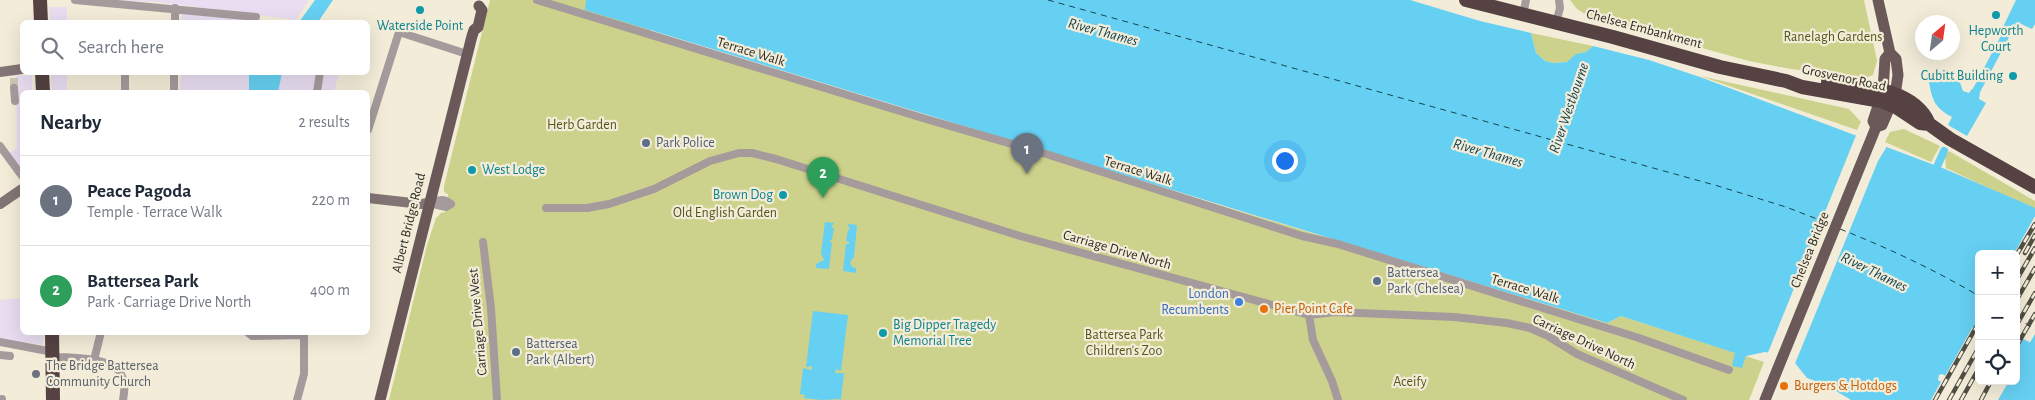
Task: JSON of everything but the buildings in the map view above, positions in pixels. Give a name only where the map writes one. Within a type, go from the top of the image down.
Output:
[{"type":"highway","points":[[40,0],[41,20]]},
{"type":"highway","name":"Chelsea Embankment","points":[[1466,0],[1613,37],[1720,67],[1786,81]]},
{"type":"highway","points":[[42,75],[43,90]]},
{"type":"highway","name":"Grosvenor Road","points":[[1786,81],[1804,79],[1888,98],[1920,123],[1928,124],[1950,139],[2035,187]]},
{"type":"highway","points":[[52,335],[53,400]]},
{"type":"main road","points":[[1878,0],[1890,53],[1885,59],[1888,98]]},
{"type":"main road","name":"Albert Bridge Road","points":[[380,400],[467,54],[482,12],[480,3]]},
{"type":"main road","name":"Chelsea Bridge","points":[[1765,400],[1874,132],[1882,125],[1888,98]]},
{"type":"street","points":[[75,0],[256,17]]},
{"type":"street","name":"Terrace Walk","points":[[537,0],[944,125],[1043,153],[1302,236],[1338,244],[1416,268],[1639,338],[1729,370]]},
{"type":"street","points":[[1523,15],[1526,0]]},
{"type":"street","points":[[1556,23],[1560,8],[1559,0]]},
{"type":"street","points":[[175,8],[175,20]]},
{"type":"street","points":[[370,124],[399,32],[467,54]]},
{"type":"street","points":[[0,72],[17,72]]},
{"type":"street","points":[[125,75],[125,90]]},
{"type":"street","points":[[174,75],[174,90]]},
{"type":"street","points":[[317,90],[320,75]]},
{"type":"street","points":[[14,88],[14,101]]},
{"type":"street","points":[[0,146],[20,173]]},
{"type":"street","name":"Carriage Drive North","points":[[546,208],[587,208],[609,204],[654,189],[710,161],[739,153],[752,153],[1020,236],[1308,315],[1336,312],[1454,317],[1507,323],[1530,328],[1548,336],[1576,354],[1683,400]]},
{"type":"street","points":[[0,204],[20,189]]},
{"type":"street","points":[[370,198],[421,204],[429,203]]},
{"type":"street","name":"Carriage Drive West","points":[[483,242],[491,308],[497,400]]},
{"type":"street","points":[[1308,315],[1313,340],[1332,381],[1338,400]]},
{"type":"street","points":[[94,360],[100,335]]},
{"type":"street","points":[[251,335],[278,335]]},
{"type":"street","points":[[297,400],[304,374],[304,335]]},
{"type":"street","points":[[0,342],[53,355],[94,360],[113,366],[118,370],[124,381],[123,400]]},
{"type":"street","points":[[0,355],[10,356]]},
{"type":"shaded area","points":[[112,0],[309,0],[296,20],[157,2]]},
{"type":"shaded area","points":[[49,7],[67,7],[67,20],[50,20]]},
{"type":"shaded area","points":[[182,13],[262,20],[181,20]]},
{"type":"shaded area","points":[[32,75],[32,90],[20,90],[20,170],[8,155],[17,147],[16,76]]},
{"type":"shaded area","points":[[51,75],[67,75],[67,90],[52,90]]},
{"type":"shaded area","points":[[181,75],[338,75],[335,90],[180,90]]},
{"type":"shaded area","points":[[20,298],[20,335],[44,335],[43,345],[0,339],[0,300]]},
{"type":"green space","points":[[490,0],[586,0],[586,10],[649,28],[650,31],[734,57],[1607,323],[1621,316],[1764,362],[1749,400],[389,400],[427,245],[436,218],[445,212],[448,194],[444,192],[444,186]]},
{"type":"green space","name":"Ranelagh Gardens","points":[[1570,0],[1864,0],[1877,61],[1873,75],[1865,78],[1791,69],[1749,61],[1590,17],[1577,9]]},
{"type":"green space","points":[[1531,33],[1593,46],[1586,52],[1577,54],[1567,62],[1554,63],[1545,61],[1536,53]]},
{"type":"green space","points":[[1700,76],[1849,109],[1861,122],[1857,130]]},
{"type":"green space","points":[[1904,129],[1940,146],[1931,162],[1885,142],[1890,132]]},
{"type":"green space","points":[[1949,151],[2035,201],[2035,210],[1946,168],[1945,156]]},
{"type":"water","points":[[315,0],[333,0],[319,20],[300,20]]},
{"type":"water","name":"River Westbourne","points":[[586,0],[1410,0],[1480,21],[1531,33],[1536,53],[1545,61],[1554,63],[1567,62],[1576,54],[1586,52],[1593,46],[1649,60],[1700,77],[1945,169],[2035,208],[2035,276],[2020,259],[2020,250],[1975,250],[1975,318],[1973,317],[1970,321],[1974,325],[1975,336],[1975,385],[2020,385],[2020,351],[2027,354],[2030,350],[2028,347],[2035,285],[2035,400],[1988,400],[1942,374],[1939,375],[1938,380],[1972,400],[1851,400],[1826,385],[1807,378],[1795,363],[1780,355],[1765,352],[1746,356],[1742,368],[1732,366],[1735,353],[1621,316],[1607,323],[585,10]]},
{"type":"water","points":[[2016,0],[2035,0],[2035,24],[2032,29],[2019,23],[2013,34],[2003,27]]},
{"type":"water","points":[[1944,73],[1959,80],[1963,91],[1969,93],[1972,89],[1977,89],[1980,93],[1979,99],[1986,103],[1967,136],[1948,125],[1952,117],[1938,107],[1931,94],[1929,82]]},
{"type":"water","points":[[249,75],[282,75],[278,90],[249,90]]},
{"type":"water","points":[[825,222],[834,223],[831,227],[834,228],[832,240],[830,240],[832,242],[829,269],[816,268],[816,264],[824,260],[821,253]]},
{"type":"water","points":[[848,224],[857,225],[854,257],[850,262],[852,267],[856,268],[856,273],[843,271],[846,244],[849,244],[846,241],[848,230],[850,230]]},
{"type":"water","points":[[813,311],[848,315],[841,371],[836,369],[835,373],[844,373],[841,399],[821,400],[804,398],[805,395],[800,394],[803,368],[812,370],[812,366],[806,367]]},
{"type":"pier","points":[[1857,133],[1886,145],[1886,148],[1878,161],[1794,366],[1780,358],[1767,355]]},
{"type":"pier","points":[[2035,216],[2035,278],[2020,270],[2020,250],[2016,250]]},
{"type":"pier","points":[[2020,274],[2035,282],[2035,334],[2026,349],[2020,346]]},
{"type":"pier","points":[[1975,323],[1975,385],[2007,385],[1998,400],[1983,400],[1944,378]]},
{"type":"pier","points":[[1942,380],[1973,398],[1975,400],[1931,400]]},
{"type":"waterway","points":[[1973,97],[2008,31]]},
{"type":"waterway","points":[[1933,176],[1944,151]]},
{"type":"waterway","name":"River Thames","points":[[1954,311],[1975,321]]},
{"type":"waterway","name":"River Thames","points":[[2020,345],[2035,353]]},
{"type":"ferry route","points":[[1048,0],[1718,186],[1786,207],[1830,224]]},
{"type":"ferry route","points":[[1840,229],[1911,260],[1977,295]]},
{"type":"ferry route","points":[[2020,320],[2035,329]]},
{"type":"tunnel","points":[[14,78],[14,88]]},
{"type":"railway","points":[[2020,250],[2035,224]]},
{"type":"railway","points":[[2025,253],[2035,235]]},
{"type":"railway","points":[[2020,274],[2035,248]]},
{"type":"railway","points":[[2019,295],[2035,268]]},
{"type":"railway","points":[[2020,319],[2035,293]]},
{"type":"railway","points":[[2020,340],[2035,314]]},
{"type":"railway","points":[[1935,400],[1975,329]]},
{"type":"railway","points":[[1949,400],[1975,354]]},
{"type":"railway","points":[[1961,400],[1975,375]]},
{"type":"railway","points":[[1981,400],[1989,385]]},
{"type":"place","name":"Waterside Point","points":[[420,10]]},
{"type":"place","name":"Hepworth Court","points":[[1996,15]]},
{"type":"place","name":"Cubitt Building","points":[[2013,76]]},
{"type":"place","name":"Park Police","points":[[646,143]]},
{"type":"place","name":"West Lodge","points":[[472,170]]},
{"type":"place","name":"Peace Pagoda","points":[[1027,174]]},
{"type":"place","name":"Brown Dog","points":[[783,195]]},
{"type":"place","name":"Battersea Park","points":[[823,198]]},
{"type":"place","name":"Battersea Park (Chelsea)","points":[[1377,281]]},
{"type":"place","name":"London Recumbents","points":[[1239,302]]},
{"type":"place","name":"Pier Point Cafe","points":[[1264,309]]},
{"type":"place","name":"Big Dipper Tragedy Memorial Tree","points":[[883,333]]},
{"type":"place","name":"Battersea Park (Albert)","points":[[516,352]]},
{"type":"place","name":"The Bridge Battersea Community Church","points":[[36,374]]},
{"type":"place","name":"Burgers & Hotdogs","points":[[1784,386]]},
{"type":"park label","name":"Herb Garden","points":[[582,125]]},
{"type":"park label","name":"Old English Garden","points":[[725,213]]},
{"type":"park label","name":"Battersea Park Children's Zoo","points":[[1124,344]]},
{"type":"park label","name":"Aceify","points":[[1410,382]]}]
